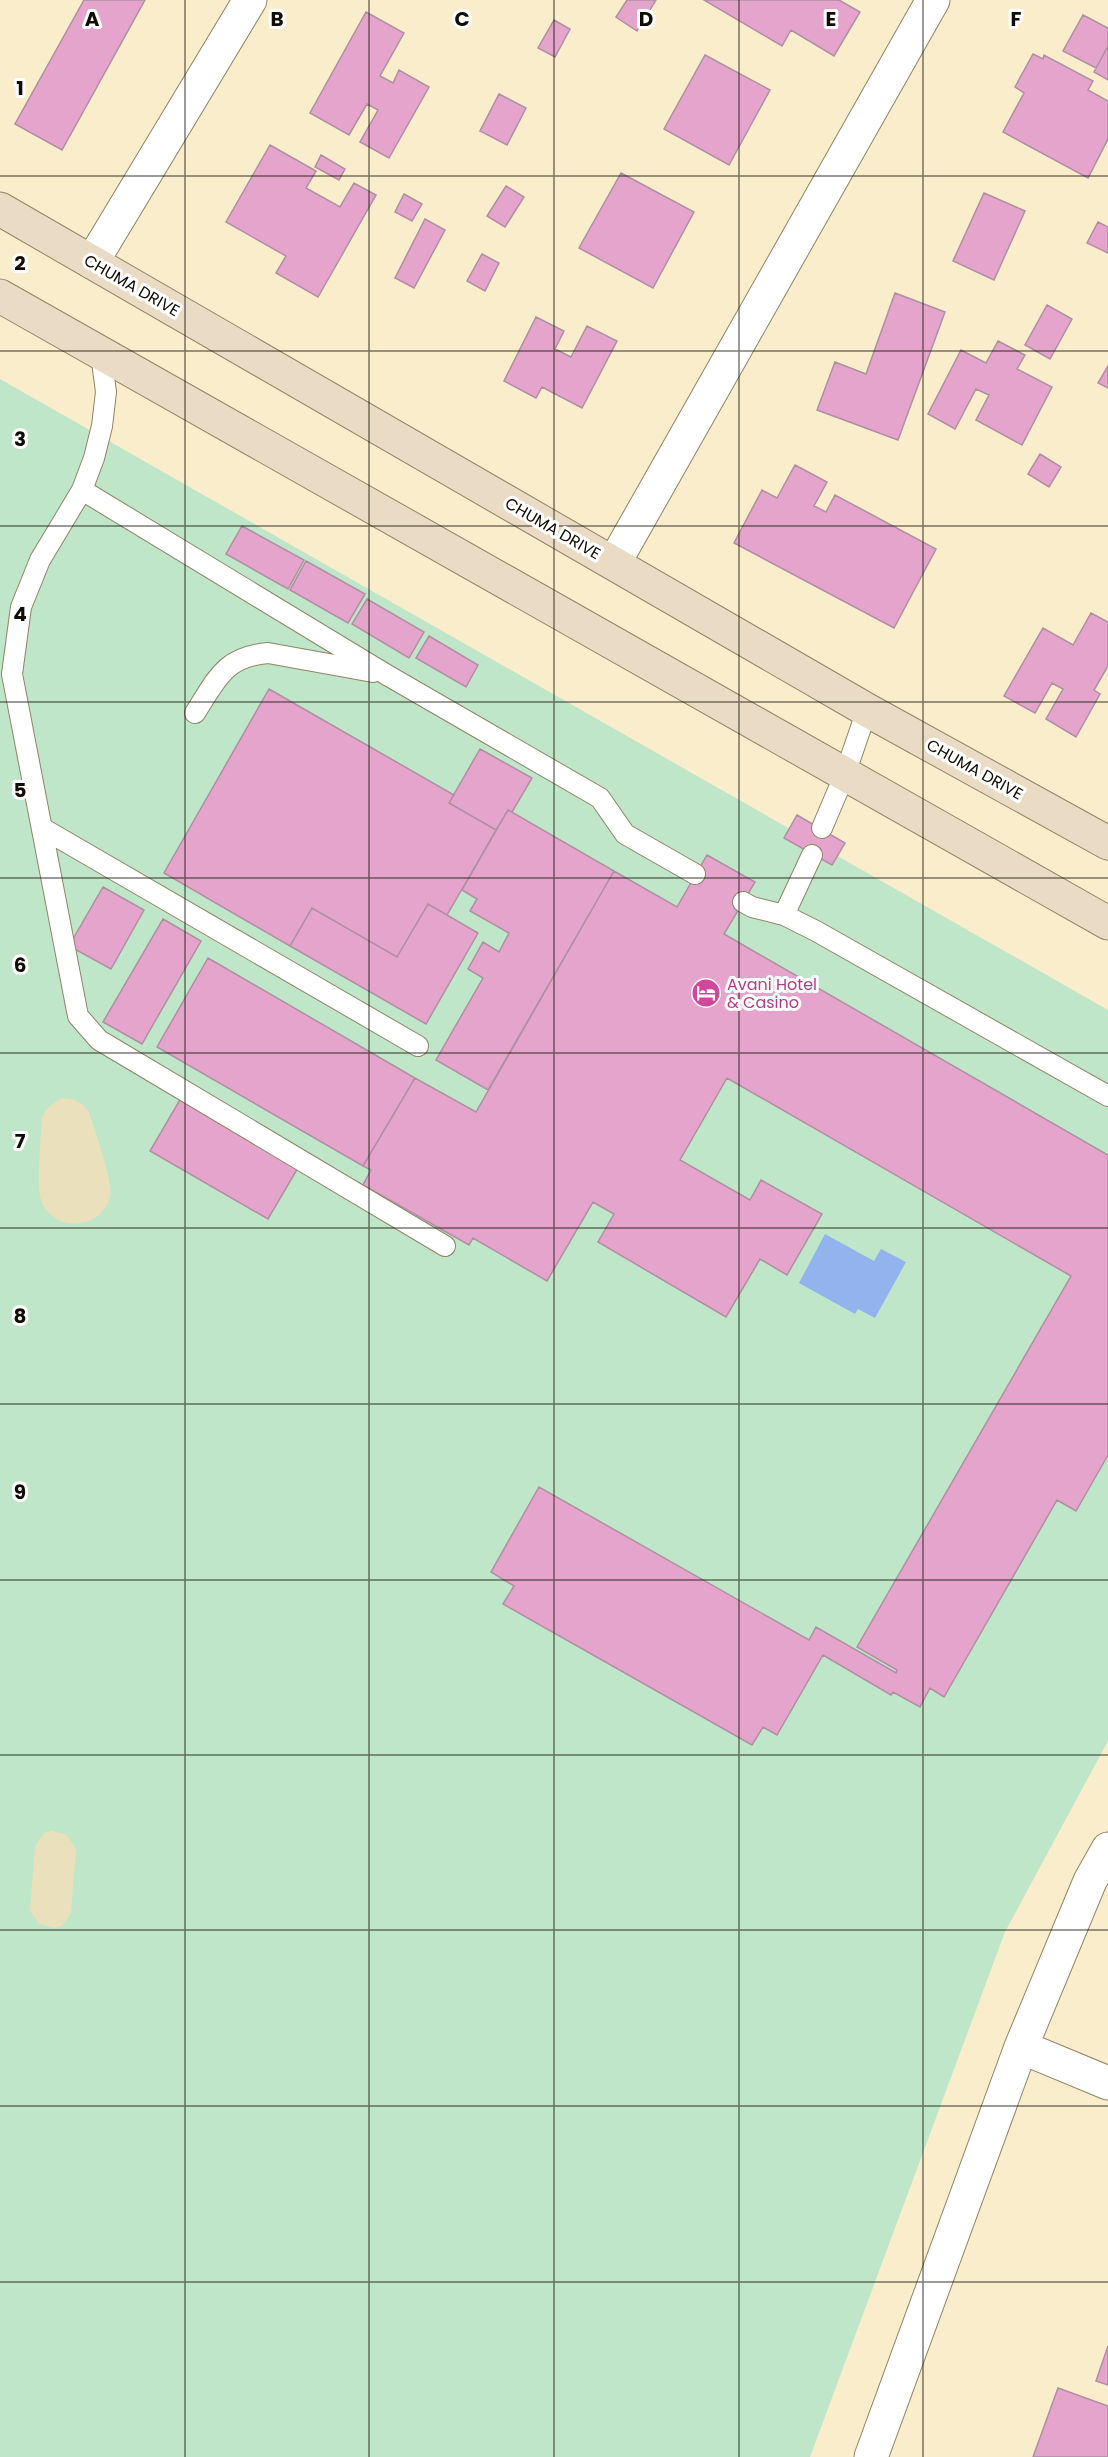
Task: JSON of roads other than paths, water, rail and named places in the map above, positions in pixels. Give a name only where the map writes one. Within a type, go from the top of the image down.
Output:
[{"type":"main road","name":"CHUMA DRIVE","points":[[0,209],[867,711],[1108,843]]},
{"type":"main road","points":[[0,296],[1106,919]]},
{"type":"street","points":[[92,262],[250,0]]},
{"type":"street","points":[[614,563],[933,0]]},
{"type":"street","points":[[870,2457],[1021,2047],[1090,1881],[1108,1849]]},
{"type":"street","points":[[1021,2047],[1108,2083]]},
{"type":"lane","points":[[101,354],[106,392],[102,426],[94,458],[82,490],[40,560],[28,588],[21,607],[12,674],[78,1016],[99,1040],[445,1246]]},
{"type":"lane","points":[[82,490],[387,675],[600,798],[625,834],[695,874]]},
{"type":"lane","points":[[195,713],[220,674],[236,660],[252,654],[268,653],[387,675]]},
{"type":"lane","points":[[822,828],[845,774],[867,711]]},
{"type":"lane","points":[[42,828],[418,1046]]},
{"type":"lane","points":[[784,915],[812,855]]},
{"type":"lane","points":[[743,902],[752,907],[784,915],[827,937],[1108,1096]]},
{"type":"water","points":[[825,1234],[874,1261],[881,1249],[906,1262],[875,1318],[858,1309],[855,1314],[799,1283]]},
{"type":"place","name":"Avani Hotel & Casino","points":[[706,993]]}]
